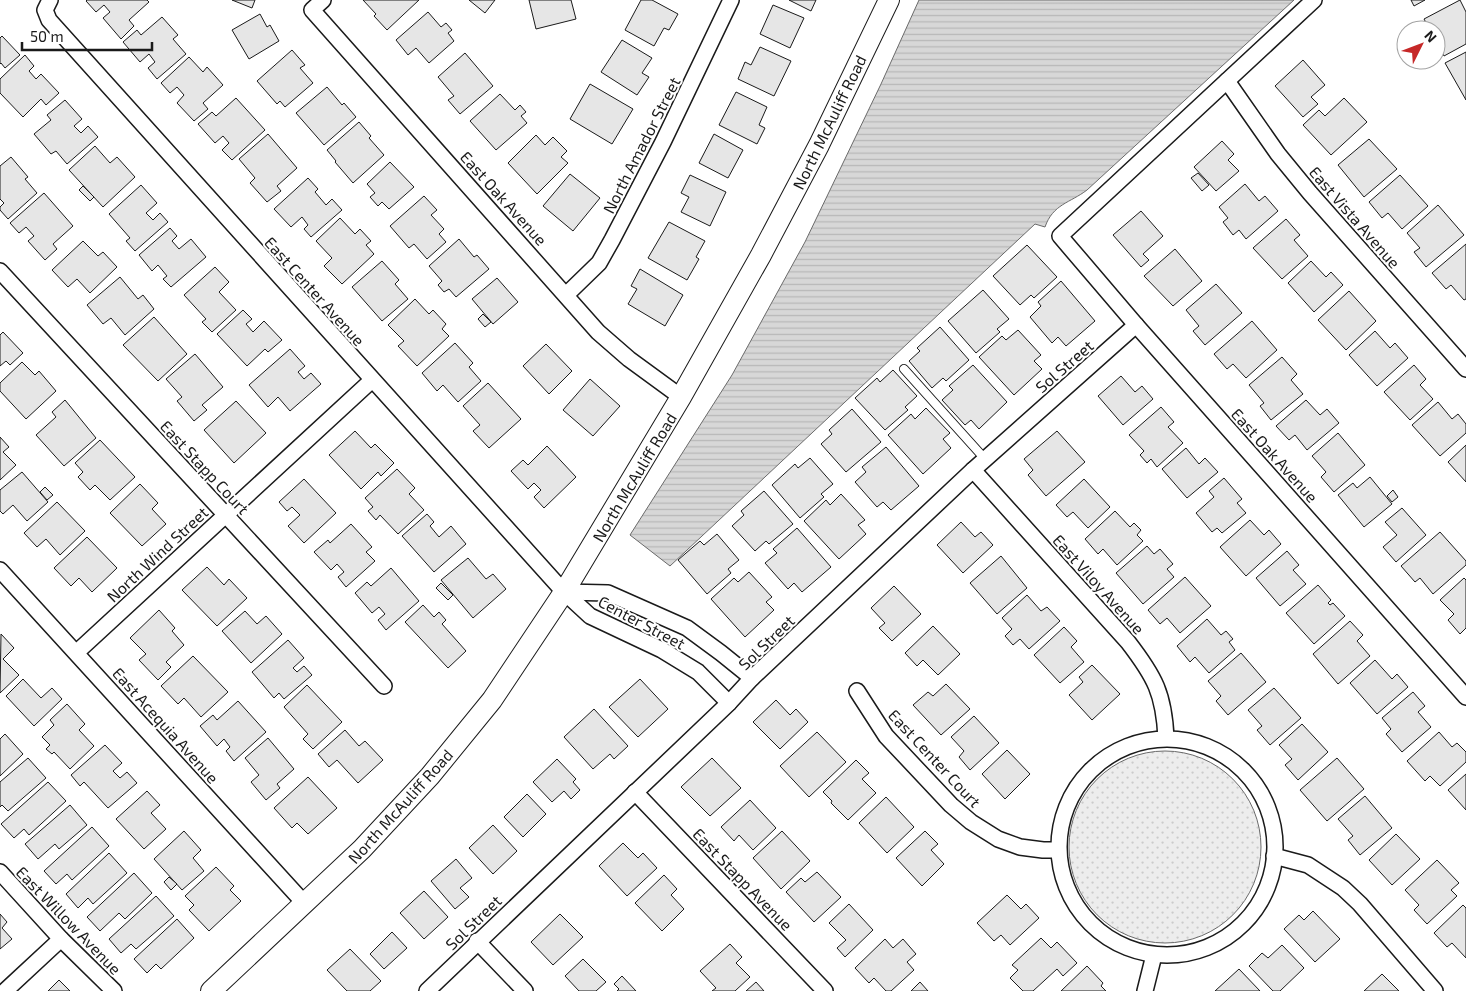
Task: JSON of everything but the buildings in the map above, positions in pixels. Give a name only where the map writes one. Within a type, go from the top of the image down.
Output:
[{"type":"street","name":"North Amador Street","points":[[566,294],[599,263],[612,240],[664,142],[731,0]]},
{"type":"street","name":"North McAuliff Road","points":[[211,991],[362,849],[436,768],[492,700],[564,592],[682,397],[766,247],[819,145],[889,0]]},
{"type":"street","points":[[1227,81],[1314,0]]},
{"type":"street","name":"East Center Avenue","points":[[48,5],[49,20],[372,381],[564,592]]},
{"type":"street","name":"East Oak Avenue","points":[[318,5],[598,332],[629,359],[682,397]]},
{"type":"street","name":"East Oak Avenue","points":[[1227,81],[1060,236],[1136,325],[1466,696]]},
{"type":"street","name":"East Vista Avenue","points":[[1227,81],[1278,154],[1310,193],[1466,369]]},
{"type":"street","name":"East Stapp Court","points":[[0,271],[384,686]]},
{"type":"street","name":"Sol Street","points":[[427,991],[729,703],[752,678],[973,470],[1136,325]]},
{"type":"street","name":"North Wind Street","points":[[77,652],[372,381]]},
{"type":"street","name":"East Viloy Avenue","points":[[973,470],[1128,642],[1145,664],[1164,705],[1166,738]]},
{"type":"street","name":"East Acequia Avenue","points":[[0,570],[77,652],[305,904]]},
{"type":"street","name":"Center Street","points":[[564,592],[608,593],[687,628],[752,678]]},
{"type":"street","name":"Center Street","points":[[564,592],[590,616],[662,650],[698,672],[729,703]]},
{"type":"street","name":"East Center Court","points":[[857,691],[886,736],[951,805],[971,822],[998,839],[1020,847],[1058,850]]},
{"type":"street","points":[[1166,738],[1204,744],[1234,762],[1258,787],[1272,818],[1274,856],[1268,888],[1250,918],[1223,941],[1190,954],[1154,955],[1125,948],[1098,931],[1077,909],[1063,880],[1058,850],[1062,814],[1078,783],[1103,758],[1135,742],[1166,738]]},
{"type":"street","name":"East Stapp Avenue","points":[[635,792],[825,991]]},
{"type":"street","points":[[1274,856],[1308,864],[1343,888],[1360,904],[1435,991]]},
{"type":"street","name":"East Willow Avenue","points":[[0,872],[61,939],[114,991]]},
{"type":"street","points":[[5,991],[61,939]]},
{"type":"street","points":[[478,941],[525,991]]},
{"type":"street","points":[[1145,991],[1154,955]]},
{"type":"lane","points":[[904,369],[985,459]]},
{"type":"shaded area","points":[[919,0],[1294,0],[1087,190],[1057,209],[1048,219],[1045,227],[1035,224],[670,566],[630,535],[732,375],[805,242]]},
{"type":"shaded area","points":[[1165,751],[1184,753],[1202,758],[1218,767],[1233,779],[1245,794],[1254,810],[1259,828],[1261,847],[1259,866],[1254,884],[1245,900],[1233,915],[1218,927],[1202,936],[1184,941],[1165,943],[1146,941],[1128,936],[1112,927],[1097,915],[1085,900],[1076,884],[1071,866],[1069,847],[1071,828],[1076,810],[1085,794],[1097,779],[1112,767],[1128,758],[1146,753]]}]
